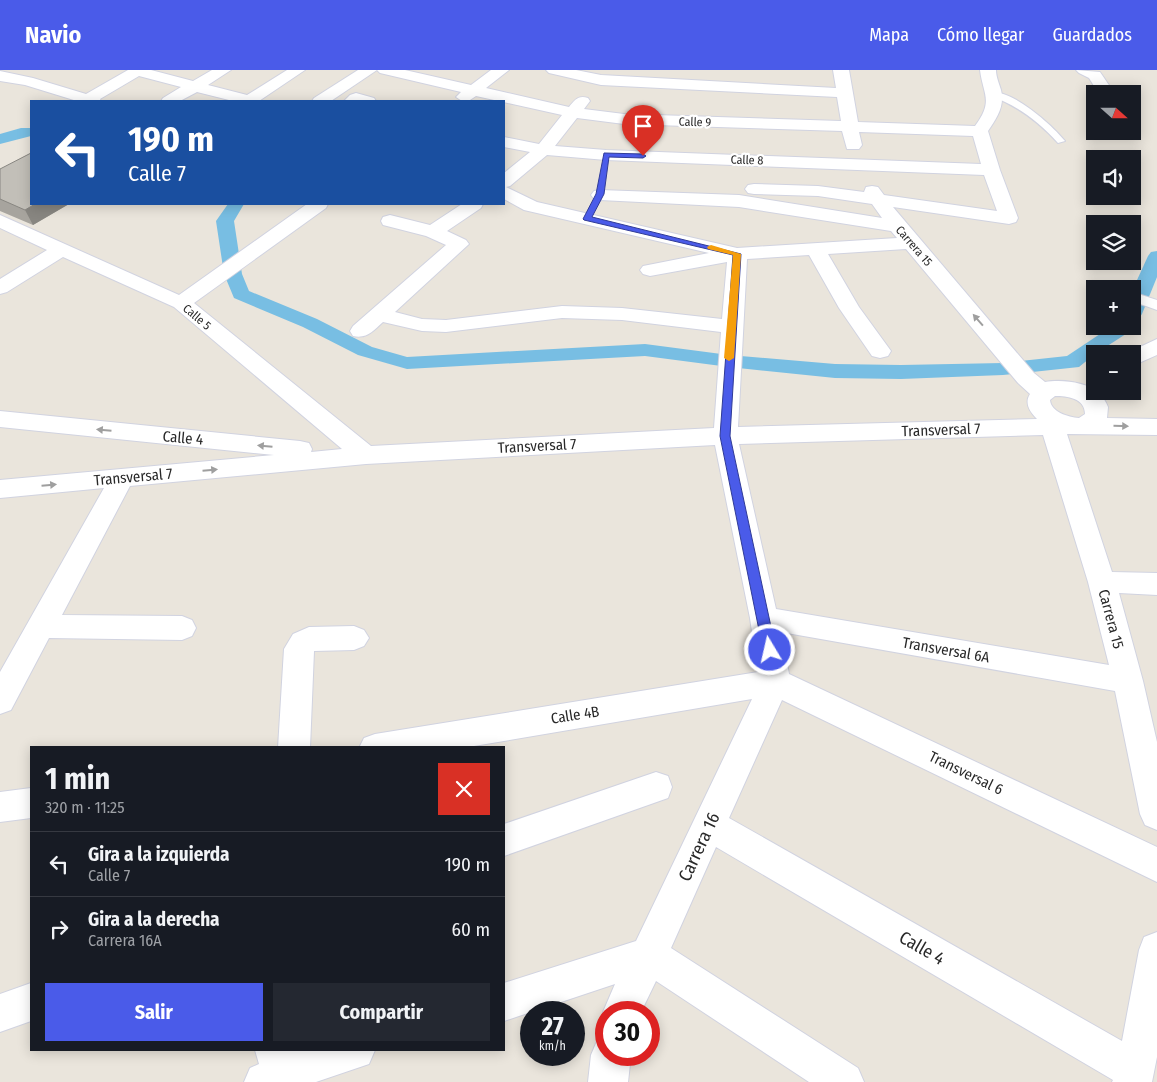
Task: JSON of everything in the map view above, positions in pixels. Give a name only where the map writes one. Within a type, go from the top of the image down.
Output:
[{"type":"street","points":[[171,100],[223,70]]},
{"type":"street","points":[[251,100],[297,70]]},
{"type":"street","points":[[347,70],[366,72]]},
{"type":"street","name":"Calle 9","points":[[385,70],[572,113],[617,138],[849,127],[980,131]]},
{"type":"street","points":[[459,100],[501,70]]},
{"type":"street","points":[[554,70],[601,80]]},
{"type":"street","points":[[587,219],[617,138],[653,70]]},
{"type":"street","name":"Carrera 15","points":[[841,70],[849,127],[857,165],[877,200],[911,243],[1034,386]]},
{"type":"street","points":[[0,76],[28,81],[90,100],[138,71],[245,100]]},
{"type":"street","points":[[322,100],[366,72]]},
{"type":"street","points":[[754,189],[818,191],[1009,218],[990,170],[980,131],[993,113],[994,94],[986,72]]},
{"type":"street","points":[[1095,72],[1102,85]]},
{"type":"street","points":[[505,181],[543,150],[601,80]]},
{"type":"street","points":[[601,80],[617,138],[739,201],[897,226]]},
{"type":"street","points":[[617,138],[844,93]]},
{"type":"street","name":"Calle 8","points":[[505,142],[543,150],[617,138],[857,165],[990,170]]},
{"type":"street","points":[[505,193],[531,206],[737,254]]},
{"type":"street","points":[[181,303],[318,205]]},
{"type":"street","points":[[433,232],[473,205]]},
{"type":"street","points":[[361,331],[459,244],[433,232],[390,220]]},
{"type":"street","name":"Calle 5","points":[[0,222],[181,303],[293,397],[366,455]]},
{"type":"street","points":[[650,270],[737,254],[911,243]]},
{"type":"street","points":[[1,288],[62,249]]},
{"type":"street","points":[[816,250],[848,308],[880,351]]},
{"type":"street","points":[[737,254],[725,436],[764,618],[775,682]]},
{"type":"street","points":[[1141,299],[1154,304]]},
{"type":"street","points":[[379,315],[422,325],[446,326],[562,312],[622,314],[732,327]]},
{"type":"street","points":[[1141,354],[1157,346]]},
{"type":"street","points":[[1074,390],[1086,383]]},
{"type":"street","points":[[1034,386],[1056,388],[1074,390],[1093,401],[1098,409],[1098,416],[1094,422],[1071,426],[1045,414],[1038,402],[1034,386]]},
{"type":"street","name":"Calle 4","points":[[0,419],[366,455]]},
{"type":"street","name":"Carrera 15","points":[[1071,426],[1102,582],[1128,681],[1157,814]]},
{"type":"street","name":"Transversal 7","points":[[0,490],[366,455],[725,436],[1071,426],[1157,427]]},
{"type":"street","points":[[0,701],[122,478]]},
{"type":"street","points":[[1102,582],[1157,584]]},
{"type":"street","name":"Transversal 6A","points":[[764,618],[1128,681]]},
{"type":"street","points":[[41,626],[182,628]]},
{"type":"street","points":[[294,746],[299,649],[303,642],[309,638],[354,638]]},
{"type":"street","name":"Calle 4B","points":[[387,746],[775,682]]},
{"type":"street","name":"Carrera 16","points":[[627,1001],[775,682]]},
{"type":"street","name":"Transversal 6","points":[[775,682],[1157,865]]},
{"type":"street","points":[[505,840],[656,787]]},
{"type":"street","points":[[0,808],[30,803]]},
{"type":"street","name":"Calle 4","points":[[709,825],[1133,1076]]},
{"type":"street","points":[[1133,1076],[1152,1021],[1157,950]]},
{"type":"street","points":[[505,1002],[648,956],[844,1082]]},
{"type":"street","points":[[0,1013],[30,1002]]},
{"type":"street","points":[[276,1072],[351,1051]]},
{"type":"street","points":[[608,1082],[610,1066]]},
{"type":"lane","points":[[994,94],[1024,107],[1044,123],[1061,141]]},
{"type":"building","points":[[30,154],[30,205],[33,205],[25,210],[0,199],[0,169]]},
{"type":"waterway","points":[[0,139],[30,132]]},
{"type":"waterway","points":[[235,205],[225,221],[233,274],[241,294],[310,323],[365,351],[407,363],[645,350],[729,361],[835,371],[901,372],[1003,369],[1072,362],[1112,335]]},
{"type":"waterway","points":[[1141,293],[1157,256]]},
{"type":"slow traffic","points":[[711,247],[737,254],[729,358]]},
{"type":"route","points":[[643,156],[606,155],[600,194],[587,219],[642,230],[737,254],[725,436],[770,650]]}]
